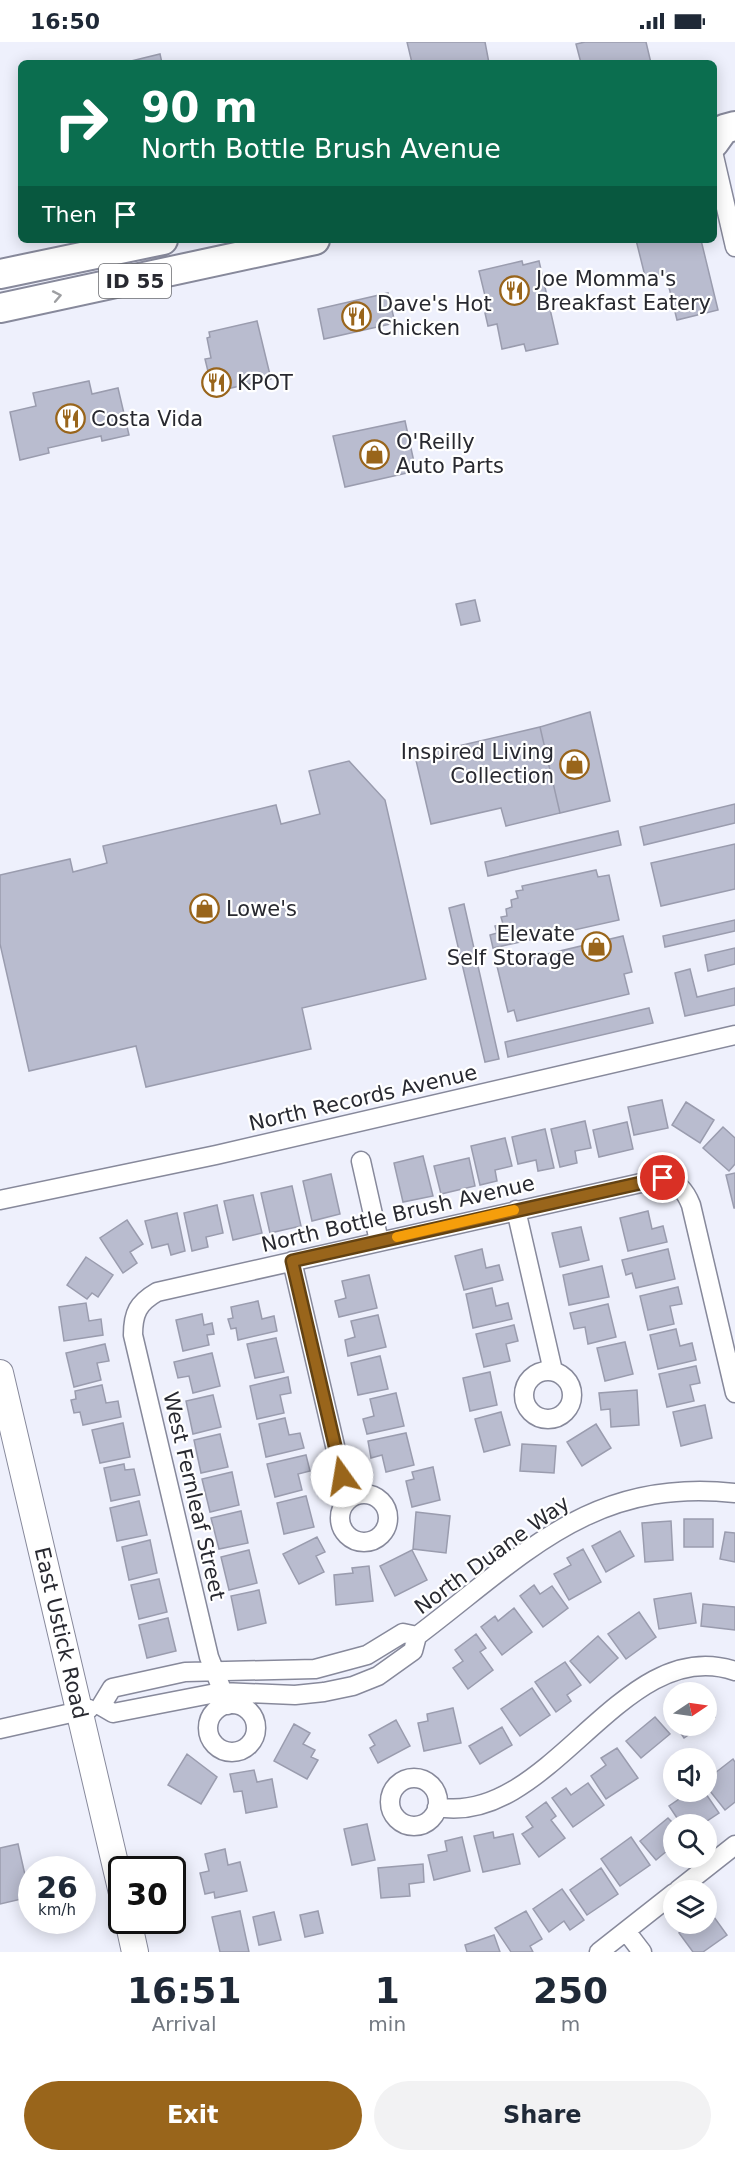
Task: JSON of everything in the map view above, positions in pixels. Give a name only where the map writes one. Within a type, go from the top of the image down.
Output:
[{"type":"highway","points":[[717,115],[735,111]]},
{"type":"highway","points":[[717,140],[724,129],[735,126]]},
{"type":"highway","points":[[717,144],[735,141]]},
{"type":"highway","name":"ID 55","points":[[0,274],[149,243]]},
{"type":"highway","name":"ID 55","points":[[0,308],[301,243]]},
{"type":"main road","name":"East Ustick Road","points":[[0,1373],[90,1708],[116,1856]]},
{"type":"main road","points":[[131,1934],[135,1952]]},
{"type":"street","points":[[717,169],[735,248]]},
{"type":"street","name":"North Records Avenue","points":[[0,1200],[68,1184],[183,1163],[735,1035]]},
{"type":"street","points":[[361,1161],[379,1241]]},
{"type":"street","name":"North Bottle Brush Avenue","points":[[136,1309],[145,1299],[157,1292],[663,1178],[676,1182],[686,1193],[691,1205],[735,1393]]},
{"type":"street","points":[[516,1210],[553,1371]]},
{"type":"street","points":[[292,1261],[342,1476],[352,1497]]},
{"type":"street","name":"West Fernleaf Street","points":[[136,1309],[133,1335],[214,1671],[224,1698]]},
{"type":"street","name":"North Duane Way","points":[[90,1708],[112,1713],[224,1698],[294,1695],[353,1686],[378,1676],[403,1660],[413,1651],[417,1636],[539,1544],[584,1515],[608,1504],[659,1492],[685,1490],[735,1493]]},
{"type":"street","name":"North Duane Way","points":[[90,1708],[112,1688],[185,1672],[315,1669],[367,1655],[403,1633],[417,1636]]},
{"type":"street","points":[[437,1807],[453,1810],[478,1805],[504,1795],[526,1781],[642,1688],[665,1674],[692,1665],[722,1667],[735,1671]]},
{"type":"street","points":[[0,1729],[90,1708]]},
{"type":"street","points":[[691,1880],[735,1845]]},
{"type":"street","points":[[599,1952],[663,1902]]},
{"type":"street","points":[[626,1931],[642,1952]]},
{"type":"building","points":[[407,42],[485,42],[488,60],[411,60]]},
{"type":"building","points":[[646,42],[650,60],[580,60],[576,44]]},
{"type":"building","points":[[160,54],[161,60],[135,60]]},
{"type":"building","points":[[637,243],[702,243],[718,310],[677,320],[666,275],[646,280]]},
{"type":"building","name":"Joe Momma's Breakfast Eatery","points":[[522,261],[523,265],[539,261],[558,344],[526,351],[524,344],[502,349],[497,324],[488,326],[485,313],[489,312],[479,271]]},
{"type":"building","name":"Dave's Hot Chicken","points":[[388,293],[395,323],[324,339],[318,309]]},
{"type":"building","points":[[257,321],[271,379],[213,392],[205,359],[211,358],[207,338],[210,337],[209,332]]},
{"type":"building","points":[[89,381],[92,394],[118,388],[129,435],[102,441],[101,436],[48,448],[49,453],[20,460],[10,412],[36,406],[33,393]]},
{"type":"building","name":"O'Reilly Auto Parts","points":[[405,421],[416,471],[345,487],[333,436]]},
{"type":"building","points":[[475,600],[480,621],[461,625],[456,604]]},
{"type":"building","name":"Inspired Living Collection","points":[[590,712],[610,801],[560,813],[540,727]]},
{"type":"building","points":[[540,727],[560,813],[506,826],[501,808],[431,824],[415,756]]},
{"type":"building","name":"Lowe's","points":[[349,761],[385,800],[426,979],[302,1008],[311,1049],[146,1087],[136,1046],[29,1071],[0,944],[0,875],[70,859],[73,872],[107,863],[103,846],[276,805],[281,824],[320,814],[309,771]]},
{"type":"building","points":[[735,804],[735,823],[644,845],[640,827]]},
{"type":"building","points":[[618,831],[621,845],[488,876],[485,862]]},
{"type":"building","points":[[735,844],[735,889],[661,906],[651,863]]},
{"type":"building","points":[[596,870],[598,877],[609,875],[619,920],[493,948],[490,935],[497,933],[495,926],[503,924],[501,917],[507,916],[506,909],[512,907],[511,900],[518,898],[516,891],[523,890],[522,886]]},
{"type":"building","points":[[464,904],[499,1059],[485,1062],[449,908]]},
{"type":"building","points":[[735,920],[735,931],[665,947],[663,936]]},
{"type":"building","points":[[623,936],[632,972],[624,974],[629,994],[517,1021],[514,1010],[508,1012],[497,966]]},
{"type":"building","points":[[735,948],[735,964],[708,971],[705,955]]},
{"type":"building","points":[[690,969],[697,997],[735,988],[735,1005],[685,1016],[675,973]]},
{"type":"building","points":[[649,1008],[653,1023],[508,1057],[505,1042]]},
{"type":"building","points":[[662,1100],[668,1128],[634,1135],[628,1107]]},
{"type":"building","points":[[686,1102],[714,1120],[700,1143],[672,1125]]},
{"type":"building","points":[[585,1121],[591,1148],[575,1151],[577,1163],[560,1167],[551,1129]]},
{"type":"building","points":[[627,1122],[633,1149],[599,1157],[593,1130]]},
{"type":"building","points":[[723,1127],[735,1138],[735,1164],[729,1171],[703,1148]]},
{"type":"building","points":[[545,1129],[554,1168],[538,1171],[536,1160],[518,1164],[512,1137]]},
{"type":"building","points":[[505,1138],[512,1166],[495,1170],[497,1181],[480,1185],[471,1146]]},
{"type":"building","points":[[423,1156],[433,1196],[403,1202],[394,1163]]},
{"type":"building","points":[[469,1158],[475,1186],[441,1194],[434,1166]]},
{"type":"building","points":[[735,1173],[735,1208],[734,1208],[726,1175]]},
{"type":"building","points":[[331,1174],[340,1214],[312,1221],[303,1181]]},
{"type":"building","points":[[292,1186],[301,1226],[270,1233],[261,1193]]},
{"type":"building","points":[[253,1195],[262,1233],[233,1240],[224,1201]]},
{"type":"building","points":[[217,1205],[223,1233],[206,1237],[208,1247],[192,1251],[184,1213]]},
{"type":"building","points":[[648,1211],[652,1229],[663,1226],[667,1242],[628,1251],[620,1218]]},
{"type":"building","points":[[177,1213],[185,1251],[171,1255],[168,1244],[152,1248],[145,1221]]},
{"type":"building","points":[[127,1220],[143,1244],[130,1252],[137,1263],[123,1273],[100,1238]]},
{"type":"building","points":[[581,1227],[589,1260],[560,1267],[552,1233]]},
{"type":"building","points":[[482,1249],[486,1268],[499,1265],[503,1280],[464,1290],[455,1256]]},
{"type":"building","points":[[668,1249],[675,1279],[636,1288],[632,1273],[626,1275],[622,1260]]},
{"type":"building","points":[[86,1257],[113,1275],[98,1297],[92,1293],[87,1299],[67,1285]]},
{"type":"building","points":[[602,1266],[609,1297],[569,1305],[563,1275]]},
{"type":"building","points":[[369,1275],[377,1308],[339,1317],[335,1301],[346,1298],[342,1281]]},
{"type":"building","points":[[678,1287],[682,1304],[670,1306],[674,1324],[648,1330],[640,1296]]},
{"type":"building","points":[[492,1288],[496,1306],[508,1303],[512,1319],[473,1328],[466,1294]]},
{"type":"building","points":[[258,1301],[262,1319],[274,1316],[277,1331],[238,1340],[236,1328],[231,1329],[228,1319],[233,1318],[231,1307]]},
{"type":"building","points":[[86,1303],[89,1321],[101,1319],[103,1335],[64,1341],[59,1307]]},
{"type":"building","points":[[608,1304],[616,1337],[588,1344],[585,1327],[574,1329],[570,1313]]},
{"type":"building","points":[[202,1314],[204,1325],[212,1323],[214,1334],[207,1335],[209,1345],[183,1351],[176,1320]]},
{"type":"building","points":[[378,1315],[386,1347],[348,1356],[345,1340],[355,1337],[351,1321]]},
{"type":"building","points":[[514,1325],[518,1341],[506,1344],[510,1361],[484,1367],[476,1334]]},
{"type":"building","points":[[676,1329],[680,1346],[692,1343],[696,1360],[658,1369],[650,1335]]},
{"type":"building","points":[[276,1338],[284,1372],[255,1378],[247,1344]]},
{"type":"building","points":[[625,1342],[633,1374],[605,1381],[597,1348]]},
{"type":"building","points":[[105,1344],[109,1361],[97,1363],[101,1380],[74,1387],[66,1353]]},
{"type":"building","points":[[212,1353],[220,1386],[193,1393],[189,1376],[178,1378],[174,1362]]},
{"type":"building","points":[[380,1356],[388,1389],[358,1395],[351,1363]]},
{"type":"building","points":[[696,1366],[700,1383],[690,1385],[694,1401],[667,1407],[659,1374]]},
{"type":"building","points":[[490,1372],[497,1405],[470,1411],[463,1378]]},
{"type":"building","points":[[288,1377],[291,1393],[280,1395],[284,1413],[257,1419],[250,1386]]},
{"type":"building","points":[[102,1385],[106,1403],[118,1401],[121,1417],[83,1425],[80,1412],[74,1413],[71,1400],[76,1399],[75,1391]]},
{"type":"building","points":[[637,1390],[639,1425],[611,1427],[610,1409],[601,1410],[599,1393]]},
{"type":"building","points":[[396,1393],[404,1426],[367,1434],[363,1419],[374,1416],[370,1399]]},
{"type":"building","points":[[213,1395],[221,1427],[193,1434],[186,1401]]},
{"type":"building","points":[[705,1405],[712,1438],[681,1446],[673,1412]]},
{"type":"building","points":[[501,1412],[510,1445],[484,1452],[475,1419]]},
{"type":"building","points":[[285,1418],[289,1435],[300,1433],[304,1448],[266,1457],[259,1424]]},
{"type":"building","points":[[123,1423],[130,1457],[100,1463],[92,1430]]},
{"type":"building","points":[[596,1424],[611,1448],[582,1466],[567,1442]]},
{"type":"building","points":[[406,1433],[414,1465],[386,1472],[382,1455],[371,1458],[368,1441]]},
{"type":"building","points":[[220,1434],[228,1467],[201,1473],[194,1440]]},
{"type":"building","points":[[522,1444],[556,1446],[554,1473],[520,1471]]},
{"type":"building","points":[[306,1455],[310,1471],[298,1474],[302,1490],[275,1497],[267,1464]]},
{"type":"building","points":[[124,1464],[125,1470],[134,1469],[140,1495],[111,1501],[104,1468]]},
{"type":"building","points":[[433,1467],[440,1500],[412,1507],[406,1481],[414,1479],[412,1472]]},
{"type":"building","points":[[232,1472],[239,1505],[210,1512],[202,1479]]},
{"type":"building","points":[[306,1496],[314,1527],[284,1534],[277,1503]]},
{"type":"building","points":[[139,1501],[147,1535],[117,1541],[110,1508]]},
{"type":"building","points":[[241,1511],[248,1543],[219,1549],[211,1518]]},
{"type":"building","points":[[416,1512],[450,1516],[446,1553],[413,1549]]},
{"type":"building","points":[[684,1519],[713,1519],[713,1547],[684,1547]]},
{"type":"building","points":[[671,1521],[673,1560],[645,1562],[642,1523]]},
{"type":"building","points":[[620,1531],[634,1556],[606,1572],[592,1546]]},
{"type":"building","points":[[725,1532],[735,1533],[735,1562],[720,1559]]},
{"type":"building","points":[[317,1537],[325,1552],[316,1556],[324,1572],[299,1584],[283,1554]]},
{"type":"building","points":[[150,1540],[157,1573],[129,1580],[122,1547]]},
{"type":"building","points":[[583,1549],[601,1582],[569,1600],[554,1574],[571,1565],[567,1558]]},
{"type":"building","points":[[249,1550],[257,1583],[229,1590],[221,1557]]},
{"type":"building","points":[[412,1550],[427,1580],[395,1596],[380,1566]]},
{"type":"building","points":[[369,1566],[373,1601],[336,1605],[334,1575],[353,1573],[352,1568]]},
{"type":"building","points":[[159,1579],[167,1612],[139,1619],[131,1585]]},
{"type":"building","points":[[534,1585],[540,1594],[552,1586],[568,1608],[543,1627],[520,1596]]},
{"type":"building","points":[[259,1590],[266,1623],[238,1630],[231,1596]]},
{"type":"building","points":[[691,1593],[696,1623],[659,1629],[654,1599]]},
{"type":"building","points":[[703,1604],[735,1607],[735,1630],[701,1626]]},
{"type":"building","points":[[514,1608],[532,1632],[502,1655],[481,1627],[495,1616],[498,1621]]},
{"type":"building","points":[[639,1612],[656,1637],[626,1659],[608,1634]]},
{"type":"building","points":[[168,1618],[176,1651],[147,1658],[139,1625]]},
{"type":"building","points":[[476,1634],[486,1648],[480,1652],[493,1670],[468,1689],[453,1668],[463,1661],[455,1650]]},
{"type":"building","points":[[598,1636],[618,1658],[590,1683],[570,1661]]},
{"type":"building","points":[[565,1662],[581,1685],[567,1695],[571,1701],[556,1712],[535,1682]]},
{"type":"building","points":[[532,1688],[550,1715],[520,1736],[501,1709]]},
{"type":"building","points":[[453,1708],[461,1743],[424,1751],[418,1723],[428,1721],[427,1714]]},
{"type":"building","points":[[655,1717],[663,1726],[663,1736],[668,1736],[641,1758],[626,1741]]},
{"type":"building","points":[[396,1720],[410,1746],[378,1763],[370,1748],[375,1745],[369,1735]]},
{"type":"building","points":[[294,1724],[310,1733],[303,1744],[315,1750],[311,1757],[318,1760],[307,1779],[274,1761]]},
{"type":"building","points":[[502,1727],[512,1745],[480,1764],[469,1746]]},
{"type":"building","points":[[617,1748],[638,1778],[606,1799],[591,1776],[606,1765],[601,1758]]},
{"type":"building","points":[[187,1754],[217,1777],[201,1804],[168,1785]]},
{"type":"building","points":[[733,1759],[735,1762],[735,1802],[725,1810],[717,1800],[717,1771]]},
{"type":"building","points":[[254,1770],[257,1782],[272,1779],[277,1807],[246,1813],[242,1791],[234,1792],[230,1774]]},
{"type":"building","points":[[588,1783],[604,1805],[573,1827],[552,1798],[566,1788],[571,1795]]},
{"type":"building","points":[[546,1802],[556,1816],[551,1820],[565,1838],[539,1857],[522,1834],[533,1827],[526,1817]]},
{"type":"building","points":[[675,1802],[712,1802],[719,1813],[674,1814],[669,1806]]},
{"type":"building","points":[[663,1822],[663,1854],[656,1860],[640,1841]]},
{"type":"building","points":[[367,1824],[375,1860],[352,1865],[344,1829]]},
{"type":"building","points":[[493,1832],[494,1838],[513,1834],[520,1864],[483,1872],[474,1836]]},
{"type":"building","points":[[462,1837],[470,1871],[434,1880],[428,1855],[447,1851],[445,1841]]},
{"type":"building","points":[[631,1837],[650,1865],[620,1886],[601,1859]]},
{"type":"building","points":[[18,1844],[21,1856],[18,1856],[18,1900],[0,1904],[0,1848]]},
{"type":"building","points":[[225,1849],[228,1865],[240,1862],[247,1891],[215,1898],[214,1892],[205,1894],[200,1873],[209,1871],[205,1854]]},
{"type":"building","points":[[423,1864],[424,1882],[409,1884],[410,1896],[381,1898],[378,1868]]},
{"type":"building","points":[[601,1868],[618,1894],[587,1915],[570,1890]]},
{"type":"building","points":[[562,1889],[584,1920],[570,1930],[564,1921],[549,1932],[533,1909]]},
{"type":"building","points":[[240,1911],[249,1952],[220,1952],[212,1917]]},
{"type":"building","points":[[318,1911],[323,1933],[305,1937],[300,1915]]},
{"type":"building","points":[[526,1911],[542,1939],[530,1946],[533,1952],[511,1952],[495,1928]]},
{"type":"building","points":[[274,1912],[281,1940],[259,1945],[253,1917]]},
{"type":"building","points":[[717,1921],[727,1935],[703,1952],[693,1952],[680,1934],[717,1934]]},
{"type":"building","points":[[494,1935],[500,1952],[467,1952],[465,1945]]},
{"type":"slow traffic","points":[[397,1237],[514,1210]]},
{"type":"place","name":"Joe Momma's Breakfast Eatery","points":[[515,291]]},
{"type":"place","name":"Dave's Hot Chicken","points":[[356,316]]},
{"type":"place","name":"KPOT","points":[[216,383]]},
{"type":"place","name":"Costa Vida","points":[[70,419]]},
{"type":"place","name":"O'Reilly Auto Parts","points":[[375,454]]},
{"type":"place","name":"Inspired Living Collection","points":[[575,764]]},
{"type":"place","name":"Lowe's","points":[[205,909]]},
{"type":"place","name":"Elevate Self Storage","points":[[596,946]]},
{"type":"route","points":[[342,1476],[292,1261],[663,1178]]}]
